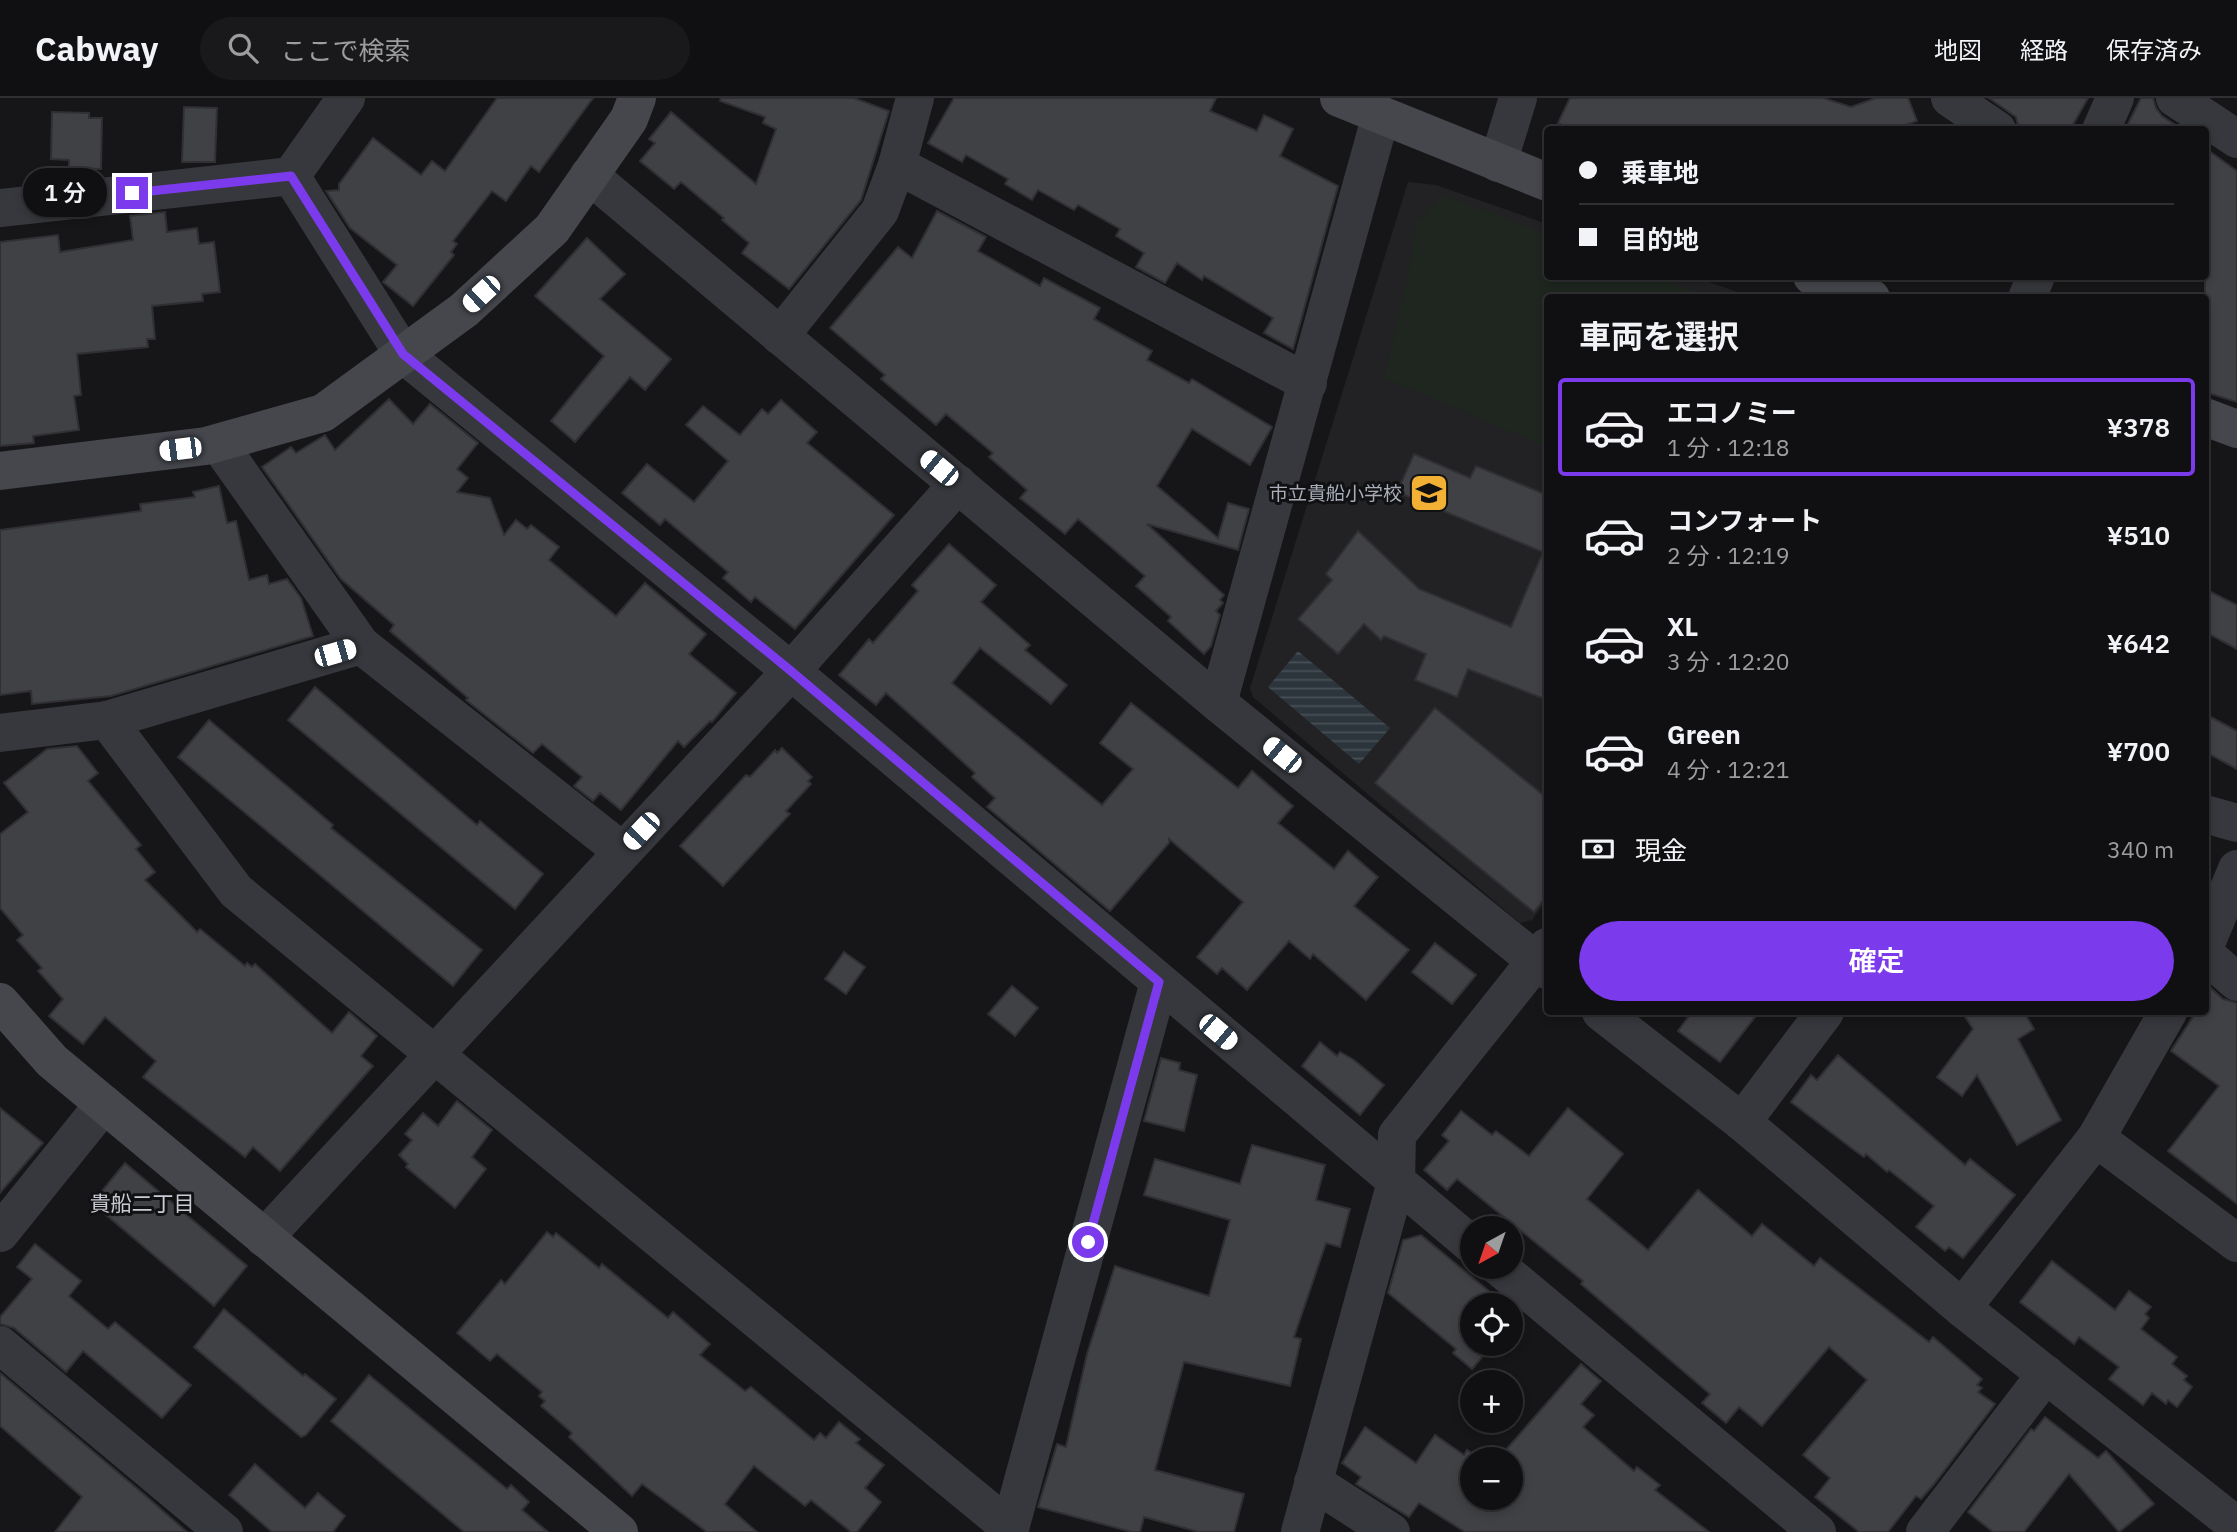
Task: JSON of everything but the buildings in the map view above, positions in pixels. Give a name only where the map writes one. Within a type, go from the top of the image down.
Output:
[{"type":"street","points":[[0,208],[291,176],[346,98]]},
{"type":"street","points":[[0,471],[218,443],[323,413],[464,310],[552,229],[629,119],[637,98]]},
{"type":"street","points":[[780,336],[880,211],[897,165],[915,98]]},
{"type":"street","points":[[1339,98],[1544,181]]},
{"type":"street","points":[[1498,163],[1518,98]]},
{"type":"street","points":[[1950,98],[1991,126]]},
{"type":"street","points":[[2103,126],[2115,98]]},
{"type":"street","points":[[2175,98],[2237,139]]},
{"type":"street","points":[[1218,703],[1381,115]]},
{"type":"street","points":[[897,165],[1308,383]]},
{"type":"street","points":[[589,175],[1218,703],[1544,959],[1397,1135],[1396,1182],[1300,1532]]},
{"type":"street","points":[[291,176],[403,354],[791,671],[1460,1235]]},
{"type":"street","points":[[1823,280],[1860,294]]},
{"type":"street","points":[[218,443],[361,645],[622,851]]},
{"type":"street","points":[[264,1238],[434,1052],[791,671],[958,484]]},
{"type":"street","points":[[0,733],[107,720],[361,645]]},
{"type":"street","points":[[107,720],[236,891],[1010,1530],[1159,982]]},
{"type":"street","points":[[2209,815],[2237,823]]},
{"type":"street","points":[[2209,936],[2237,869]]},
{"type":"street","points":[[2209,958],[2237,982]]},
{"type":"street","points":[[0,1002],[52,1061],[607,1528]]},
{"type":"street","points":[[1605,1015],[1742,1122],[1962,1308],[2237,1525]]},
{"type":"street","points":[[1742,1122],[1823,1015]]},
{"type":"street","points":[[1962,1308],[2096,1138],[2166,1015]]},
{"type":"street","points":[[0,1233],[104,1104]]},
{"type":"street","points":[[2096,1138],[2237,1243]]},
{"type":"street","points":[[1513,1279],[1816,1532]]},
{"type":"street","points":[[0,1345],[224,1532]]},
{"type":"street","points":[[1925,1532],[2046,1374]]},
{"type":"street","points":[[1313,1482],[1391,1532]]},
{"type":"shaded area","name":"市立貴船小学校","points":[[1408,182],[1436,185],[1544,223],[1544,280],[1703,280],[1743,294],[1544,294],[1544,904],[1532,920],[1520,923],[1253,697],[1250,688]]},
{"type":"shaded area","points":[[1444,195],[1544,233],[1544,280],[1664,280],[1702,294],[1544,294],[1544,446],[1384,378],[1409,271],[1416,222]]},
{"type":"shaded area","points":[[1298,651],[1390,728],[1359,764],[1268,687]]},
{"type":"place","name":"市立貴船小学校","points":[[1429,493]]},
{"type":"district","name":"貴船二丁目","points":[[142,1203]]},
{"type":"route","points":[[132,193],[291,176],[403,354],[791,671],[1159,982],[1088,1242]]}]
